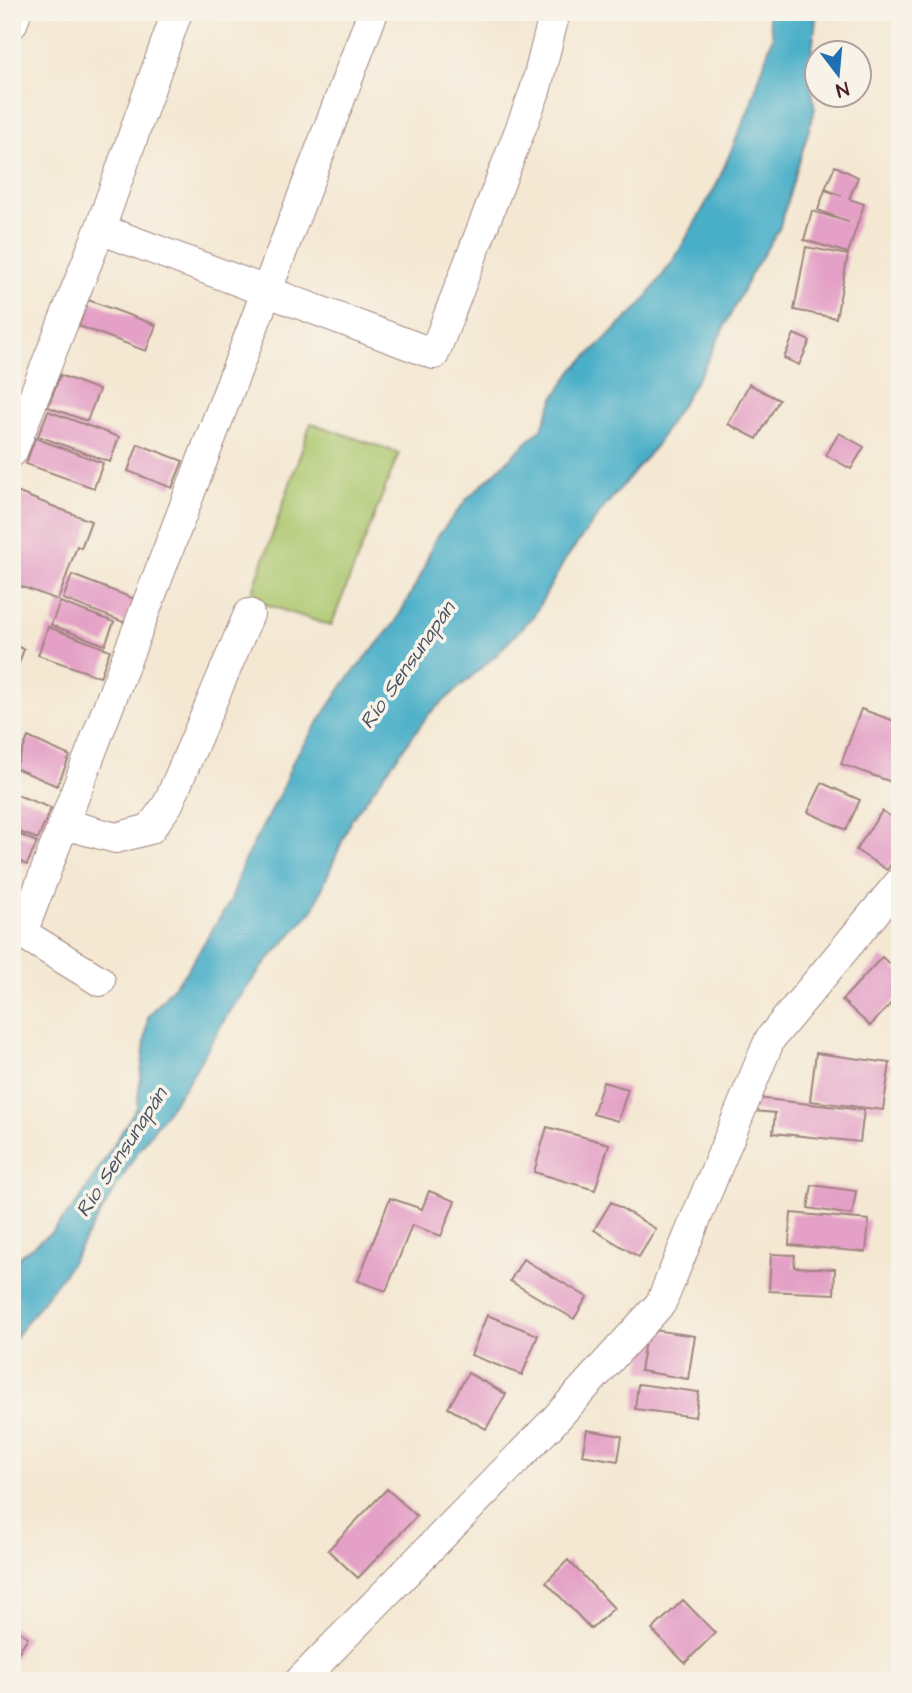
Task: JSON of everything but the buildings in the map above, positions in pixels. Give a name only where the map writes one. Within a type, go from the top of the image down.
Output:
[{"type":"street","points":[[12,24],[16,12]]},
{"type":"street","points":[[12,452],[100,229],[177,12]]},
{"type":"street","points":[[100,981],[17,931],[64,824],[269,292],[373,12]]},
{"type":"street","points":[[100,229],[434,354],[535,91],[555,12]]},
{"type":"street","points":[[64,824],[116,838],[150,829],[168,804],[249,614]]},
{"type":"street","points":[[300,1681],[551,1424],[661,1303],[770,1039],[900,882]]},
{"type":"green space","points":[[311,423],[399,453],[331,626],[250,599]]},
{"type":"water","name":"Río Sensunapán","points":[[767,12],[817,12],[814,38],[804,38],[804,108],[815,109],[779,229],[751,274],[702,371],[655,447],[606,505],[565,560],[534,615],[495,656],[429,714],[351,820],[313,910],[263,966],[229,1012],[186,1085],[137,1153],[65,1272],[12,1341],[12,1268],[21,1255],[53,1231],[79,1201],[137,1107],[148,1017],[186,972],[231,900],[243,863],[280,794],[294,759],[346,681],[395,623],[421,575],[434,541],[468,498],[542,428],[554,398],[573,370],[640,306],[675,258],[716,186],[749,109],[773,36]]}]
